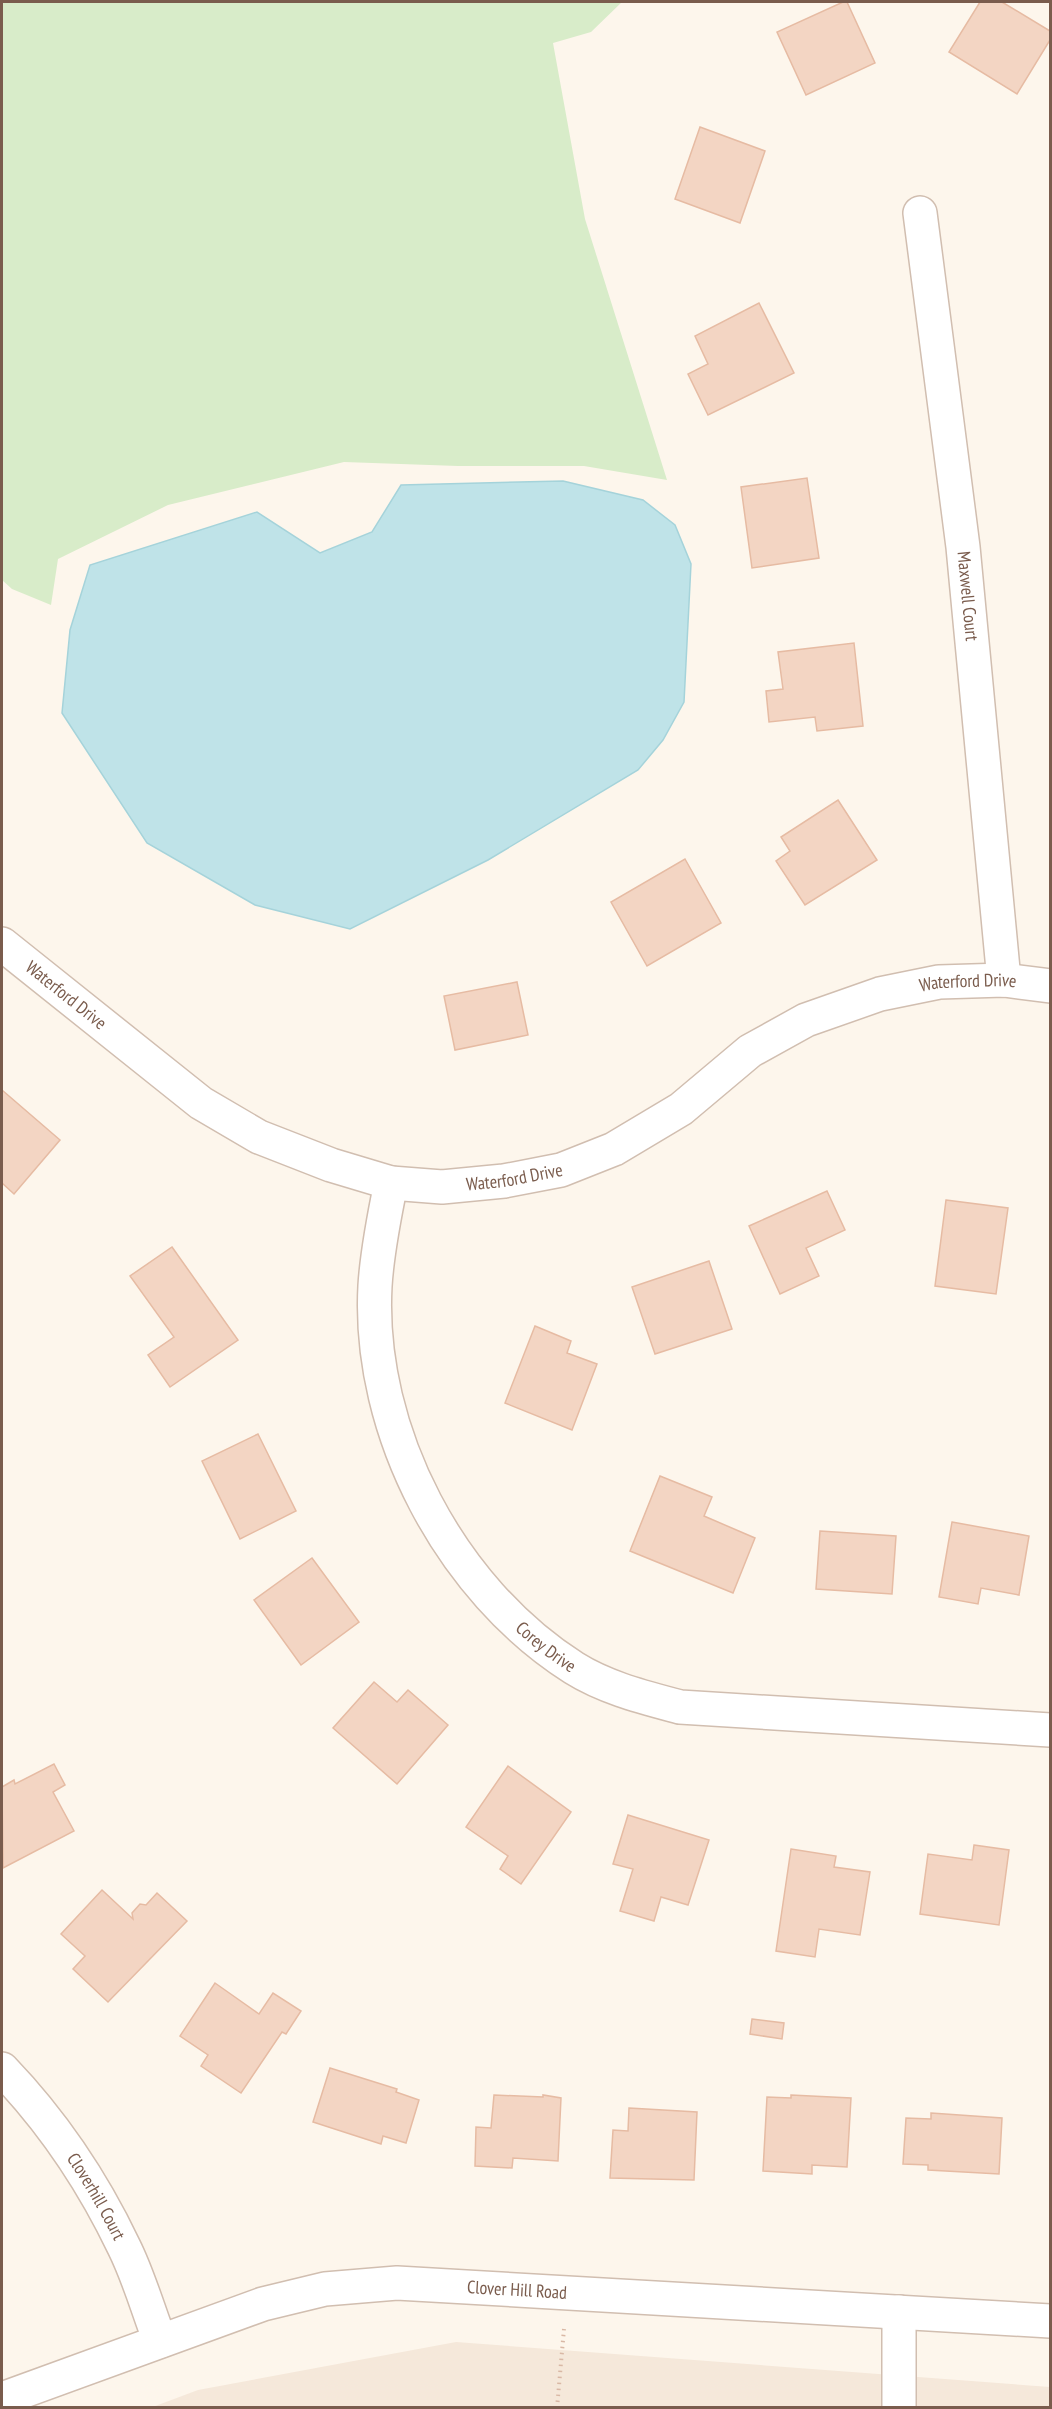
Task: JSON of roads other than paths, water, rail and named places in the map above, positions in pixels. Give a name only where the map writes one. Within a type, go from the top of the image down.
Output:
[{"type":"street","name":"Maxwell Court","points":[[920,213],[963,547],[1004,980]]},
{"type":"street","name":"Waterford Drive","points":[[2,944],[201,1103],[259,1137],[331,1165],[391,1183],[442,1187],[504,1181],[561,1170],[614,1149],[653,1128],[681,1109],[750,1051],[806,1020],[880,994],[939,982],[1004,980],[1050,986]]},
{"type":"street","name":"Corey Drive","points":[[391,1183],[375,1287],[378,1350],[393,1423],[412,1479],[441,1531],[490,1596],[530,1636],[575,1669],[626,1692],[680,1707],[1050,1730]]},
{"type":"street","name":"Cloverhill Court","points":[[2,2069],[54,2130],[97,2194],[125,2249],[160,2341]]},
{"type":"street","name":"Clover Hill Road","points":[[2,2399],[263,2304],[325,2289],[397,2283],[1050,2321]]},
{"type":"street","points":[[899,2312],[899,2408]]},
{"type":"water","points":[[563,481],[643,500],[675,525],[691,564],[684,702],[663,740],[638,770],[488,860],[350,929],[255,905],[147,843],[62,713],[70,630],[90,565],[257,512],[320,553],[372,532],[401,485]]}]
